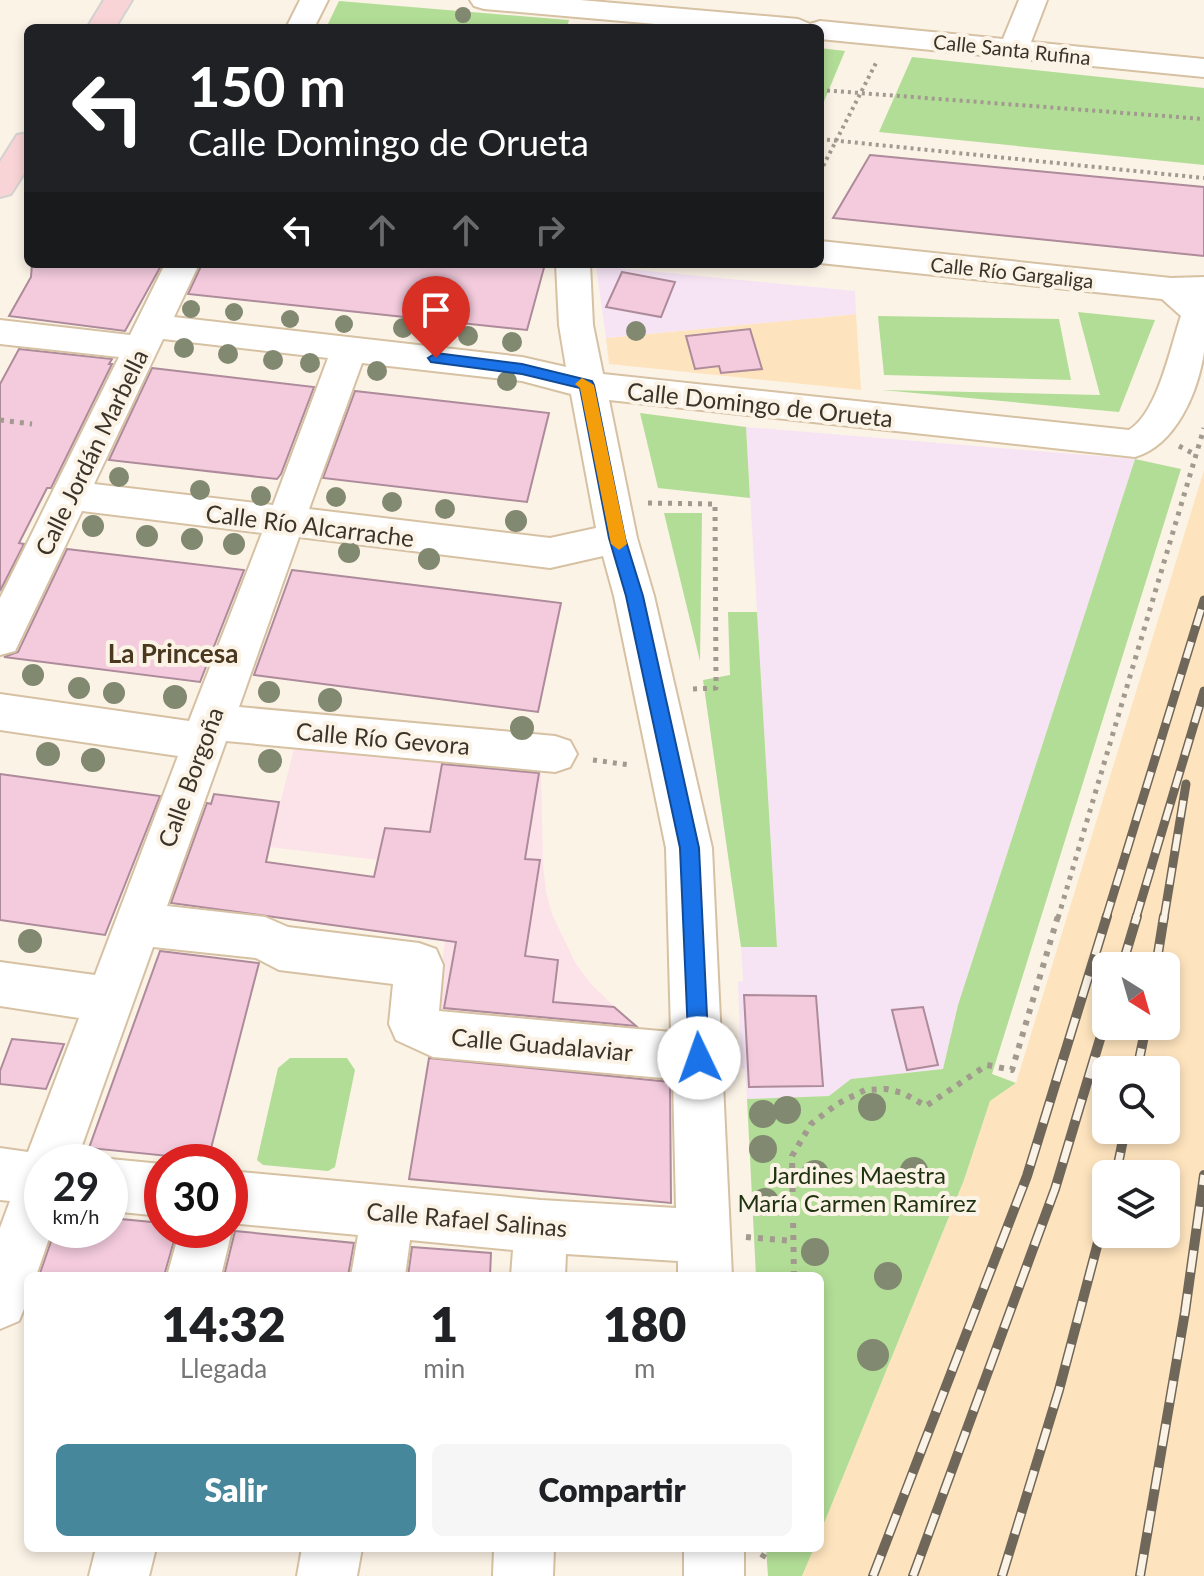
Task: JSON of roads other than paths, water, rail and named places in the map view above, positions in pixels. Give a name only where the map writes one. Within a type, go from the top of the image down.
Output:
[{"type":"main road","points":[[103,24],[118,0]]},
{"type":"main road","points":[[13,177],[24,151]]},
{"type":"street","points":[[302,24],[314,0]]},
{"type":"street","points":[[487,0],[750,24]]},
{"type":"street","points":[[1014,49],[1033,0]]},
{"type":"street","name":"Calle Santa Rufina","points":[[824,30],[1204,68]]},
{"type":"street","name":"Calle Río Gargaliga","points":[[824,252],[1187,288]]},
{"type":"street","name":"Calle Jordán Marbella","points":[[0,639],[180,268]]},
{"type":"street","points":[[573,268],[576,325],[617,538],[634,596],[675,772],[689,848],[705,1256]]},
{"type":"street","name":"Calle Domingo de Orueta","points":[[0,332],[350,347],[522,369],[587,385],[1135,444],[1152,433],[1167,410],[1199,313],[1187,288]]},
{"type":"street","name":"Calle Borgoña","points":[[57,1144],[350,347]]},
{"type":"street","name":"Calle Río Alcarrache","points":[[70,495],[550,553],[617,538]]},
{"type":"street","name":"Calle Río Alcarrache","points":[[550,553],[634,596]]},
{"type":"street","name":"Calle Río Gevora","points":[[0,712],[206,732],[555,754]]},
{"type":"street","name":"Calle Guadalaviar","points":[[137,924],[265,938],[279,948],[419,965],[413,1024],[433,1034],[699,1058]]},
{"type":"street","points":[[0,984],[110,1000]]},
{"type":"street","points":[[0,1174],[24,1178]]},
{"type":"street","name":"Calle Rafael Salinas","points":[[248,1199],[388,1213],[540,1251],[705,1256]]},
{"type":"street","points":[[379,1272],[388,1213]]},
{"type":"street","points":[[0,1302],[24,1233]]},
{"type":"street","points":[[195,1272],[201,1248]]},
{"type":"street","points":[[119,1576],[125,1552]]},
{"type":"street","points":[[327,1576],[331,1552]]},
{"type":"street","points":[[523,1576],[524,1552]]},
{"type":"street","points":[[714,1552],[714,1576]]},
{"type":"railway","points":[[1106,918],[1204,600]]},
{"type":"railway","points":[[1136,918],[1204,691]]},
{"type":"railway","points":[[1164,918],[1186,784]]},
{"type":"railway","points":[[873,1576],[1027,1176],[1107,916]]},
{"type":"railway","points":[[1126,952],[1137,916]]},
{"type":"railway","points":[[1158,952],[1164,916]]},
{"type":"railway","points":[[913,1576],[1055,1189],[1100,1040]]},
{"type":"railway","points":[[1140,1056],[1143,1040]]},
{"type":"railway","points":[[1119,1160],[1122,1144]]},
{"type":"railway","points":[[1140,1576],[1185,1312],[1204,1175]]},
{"type":"railway","points":[[1002,1576],[1059,1390],[1096,1248]]},
{"type":"district","name":"La Princesa","points":[[173,653]]},
{"type":"park label","name":"Jardines Maestra María Carmen Ramírez","points":[[857,1188]]}]
